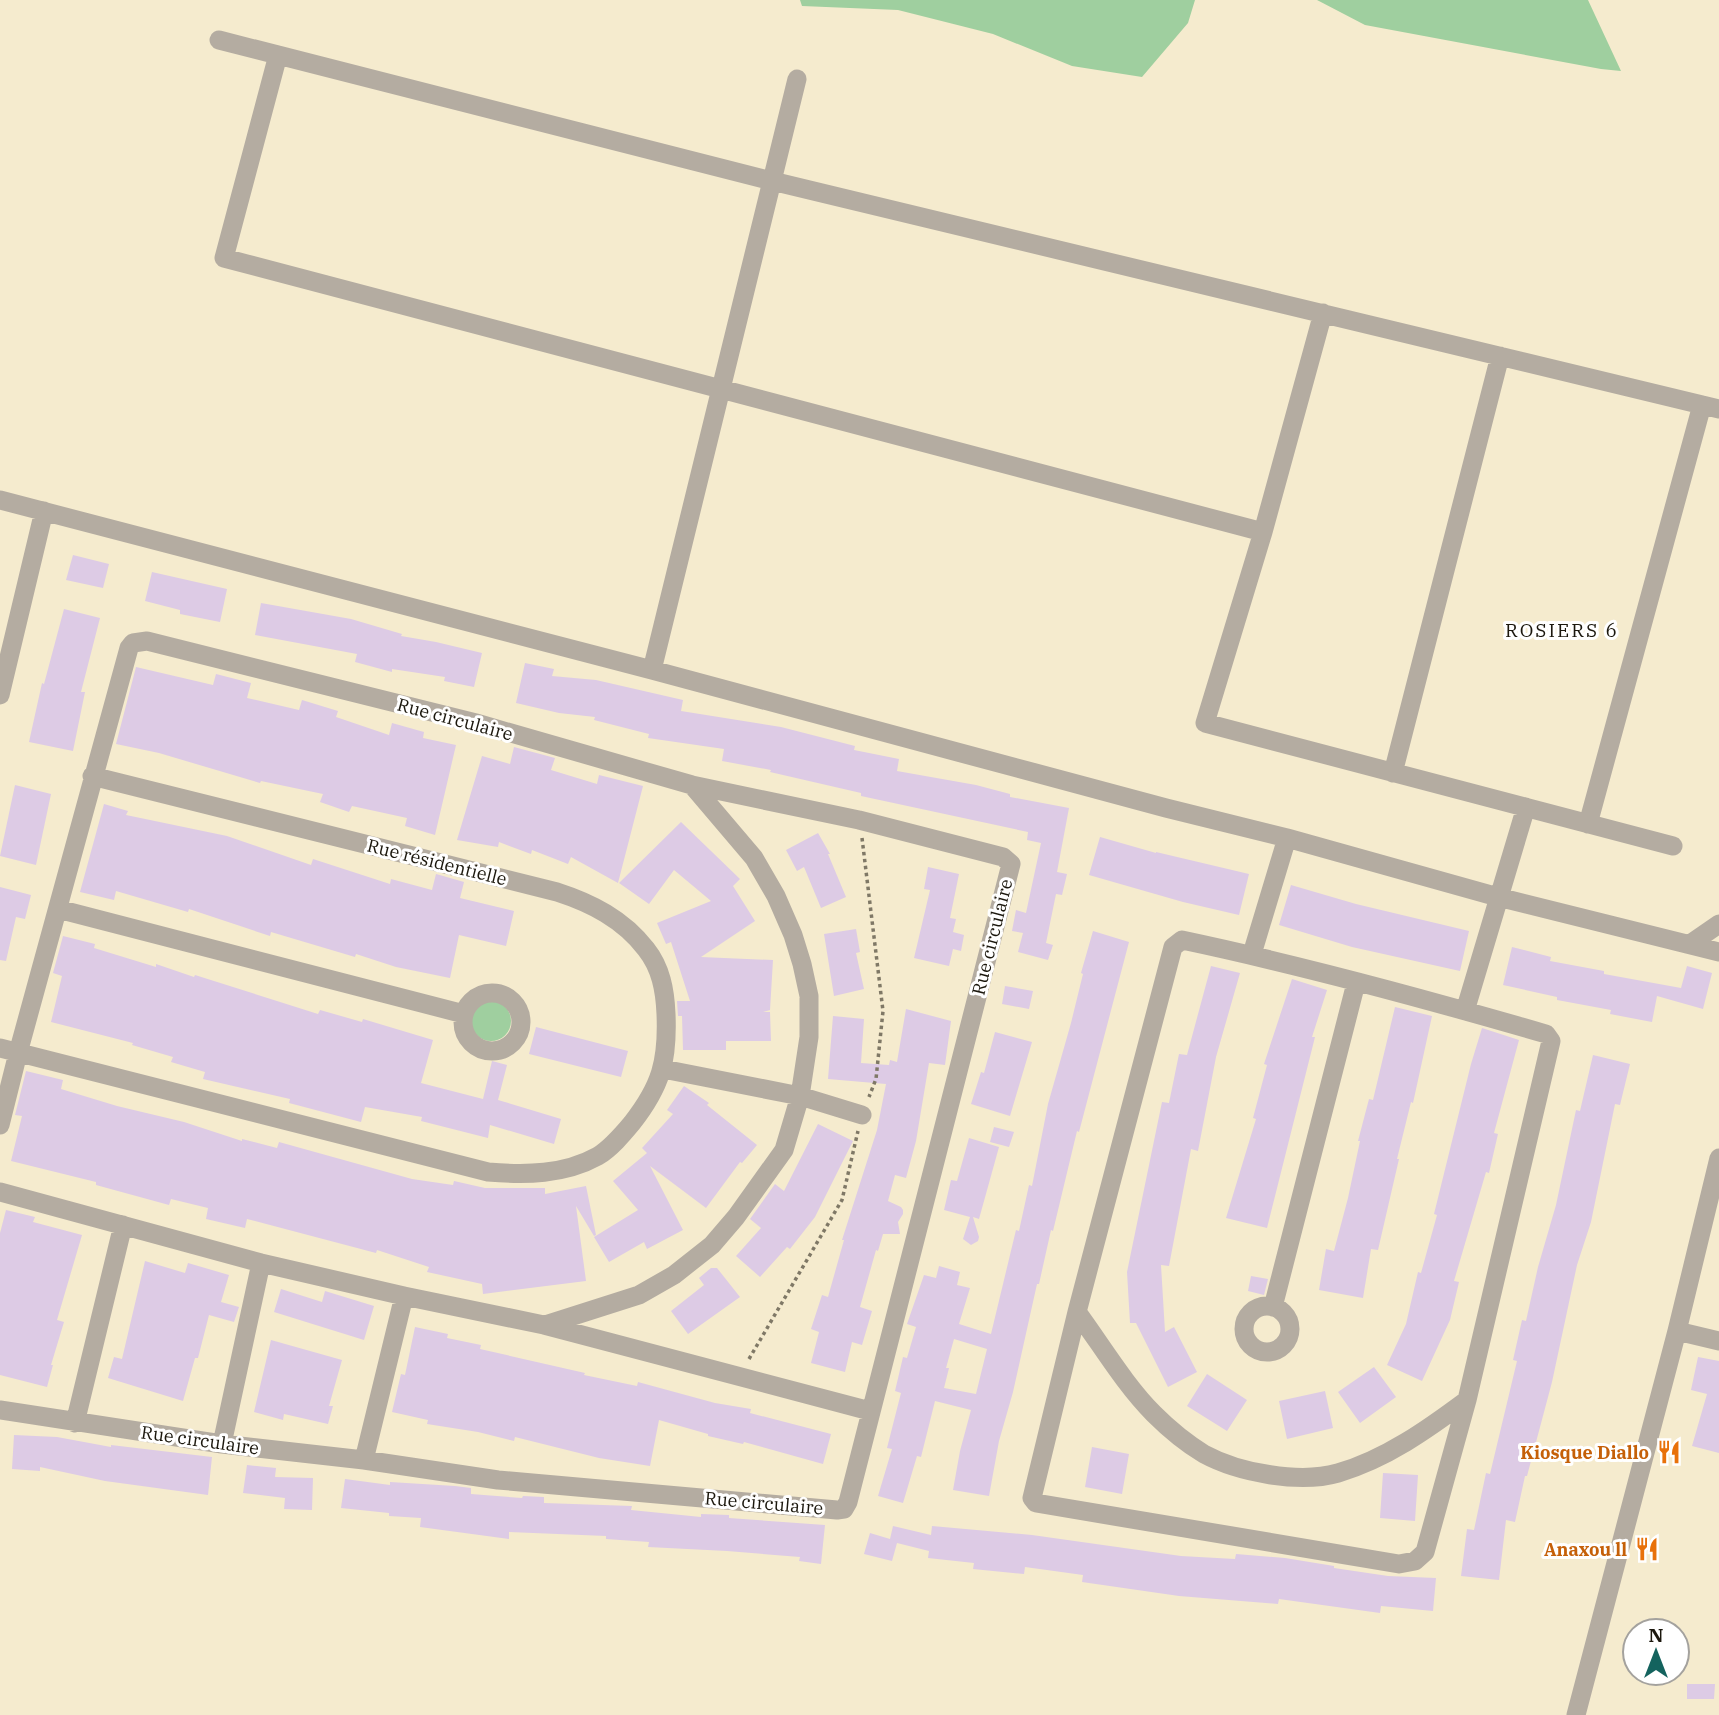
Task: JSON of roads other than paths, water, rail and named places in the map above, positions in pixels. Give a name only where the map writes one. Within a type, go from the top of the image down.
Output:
[{"type":"street","points":[[219,40],[772,181],[1710,407],[1588,824]]},
{"type":"street","points":[[278,55],[224,258],[1263,532]]},
{"type":"street","points":[[652,670],[797,79]]},
{"type":"street","points":[[1322,313],[1263,532],[1205,723],[1673,846]]},
{"type":"street","points":[[1393,773],[1500,356]]},
{"type":"street","points":[[0,500],[1287,838],[1498,897],[1719,952]]},
{"type":"street","points":[[0,695],[44,511]]},
{"type":"street","name":"Rue circulaire","points":[[0,1125],[9,1050],[58,909],[92,776],[129,648],[133,643],[147,641],[476,723],[692,785],[859,820],[1003,857],[1011,864],[848,1502],[844,1508],[837,1510],[498,1480],[364,1460],[222,1444],[0,1410]]},
{"type":"street","name":"Rue résidentielle","points":[[9,1050],[488,1172],[518,1174],[546,1173],[598,1156],[620,1138],[647,1104],[663,1069],[667,1032],[662,978],[645,948],[623,925],[602,911],[557,892],[92,776]]},
{"type":"street","points":[[544,1325],[639,1295],[674,1275],[712,1245],[736,1217],[784,1150],[800,1096],[809,1037],[809,996],[793,935],[776,896],[754,858],[692,785]]},
{"type":"street","points":[[1465,1011],[1525,807]]},
{"type":"street","points":[[1252,954],[1287,838]]},
{"type":"street","points":[[58,909],[464,1014]]},
{"type":"street","points":[[1690,944],[1719,924]]},
{"type":"street","points":[[1182,940],[1252,954],[1546,1034],[1551,1041],[1467,1400],[1425,1552],[1415,1561],[1399,1564],[1036,1503],[1032,1498],[1077,1312],[1173,947],[1182,940]]},
{"type":"street","points":[[1273,1307],[1356,983]]},
{"type":"street","points":[[663,1069],[800,1096],[862,1115]]},
{"type":"street","points":[[1576,1715],[1677,1331],[1719,1158]]},
{"type":"street","points":[[0,1192],[261,1263],[544,1325],[870,1411]]},
{"type":"street","points":[[75,1423],[123,1225]]},
{"type":"street","points":[[222,1444],[261,1263]]},
{"type":"street","points":[[364,1460],[404,1296]]},
{"type":"street","points":[[1077,1312],[1152,1412],[1206,1454],[1242,1468],[1293,1479],[1338,1473],[1389,1452],[1427,1430],[1467,1400]]},
{"type":"street","points":[[1677,1331],[1719,1341]]},
{"type":"place","name":"Kiosque Diallo","points":[[1669,1452]]},
{"type":"place","name":"Anaxou ll","points":[[1647,1549]]},
{"type":"district","name":"ROSIERS 6","points":[[1562,630]]}]
